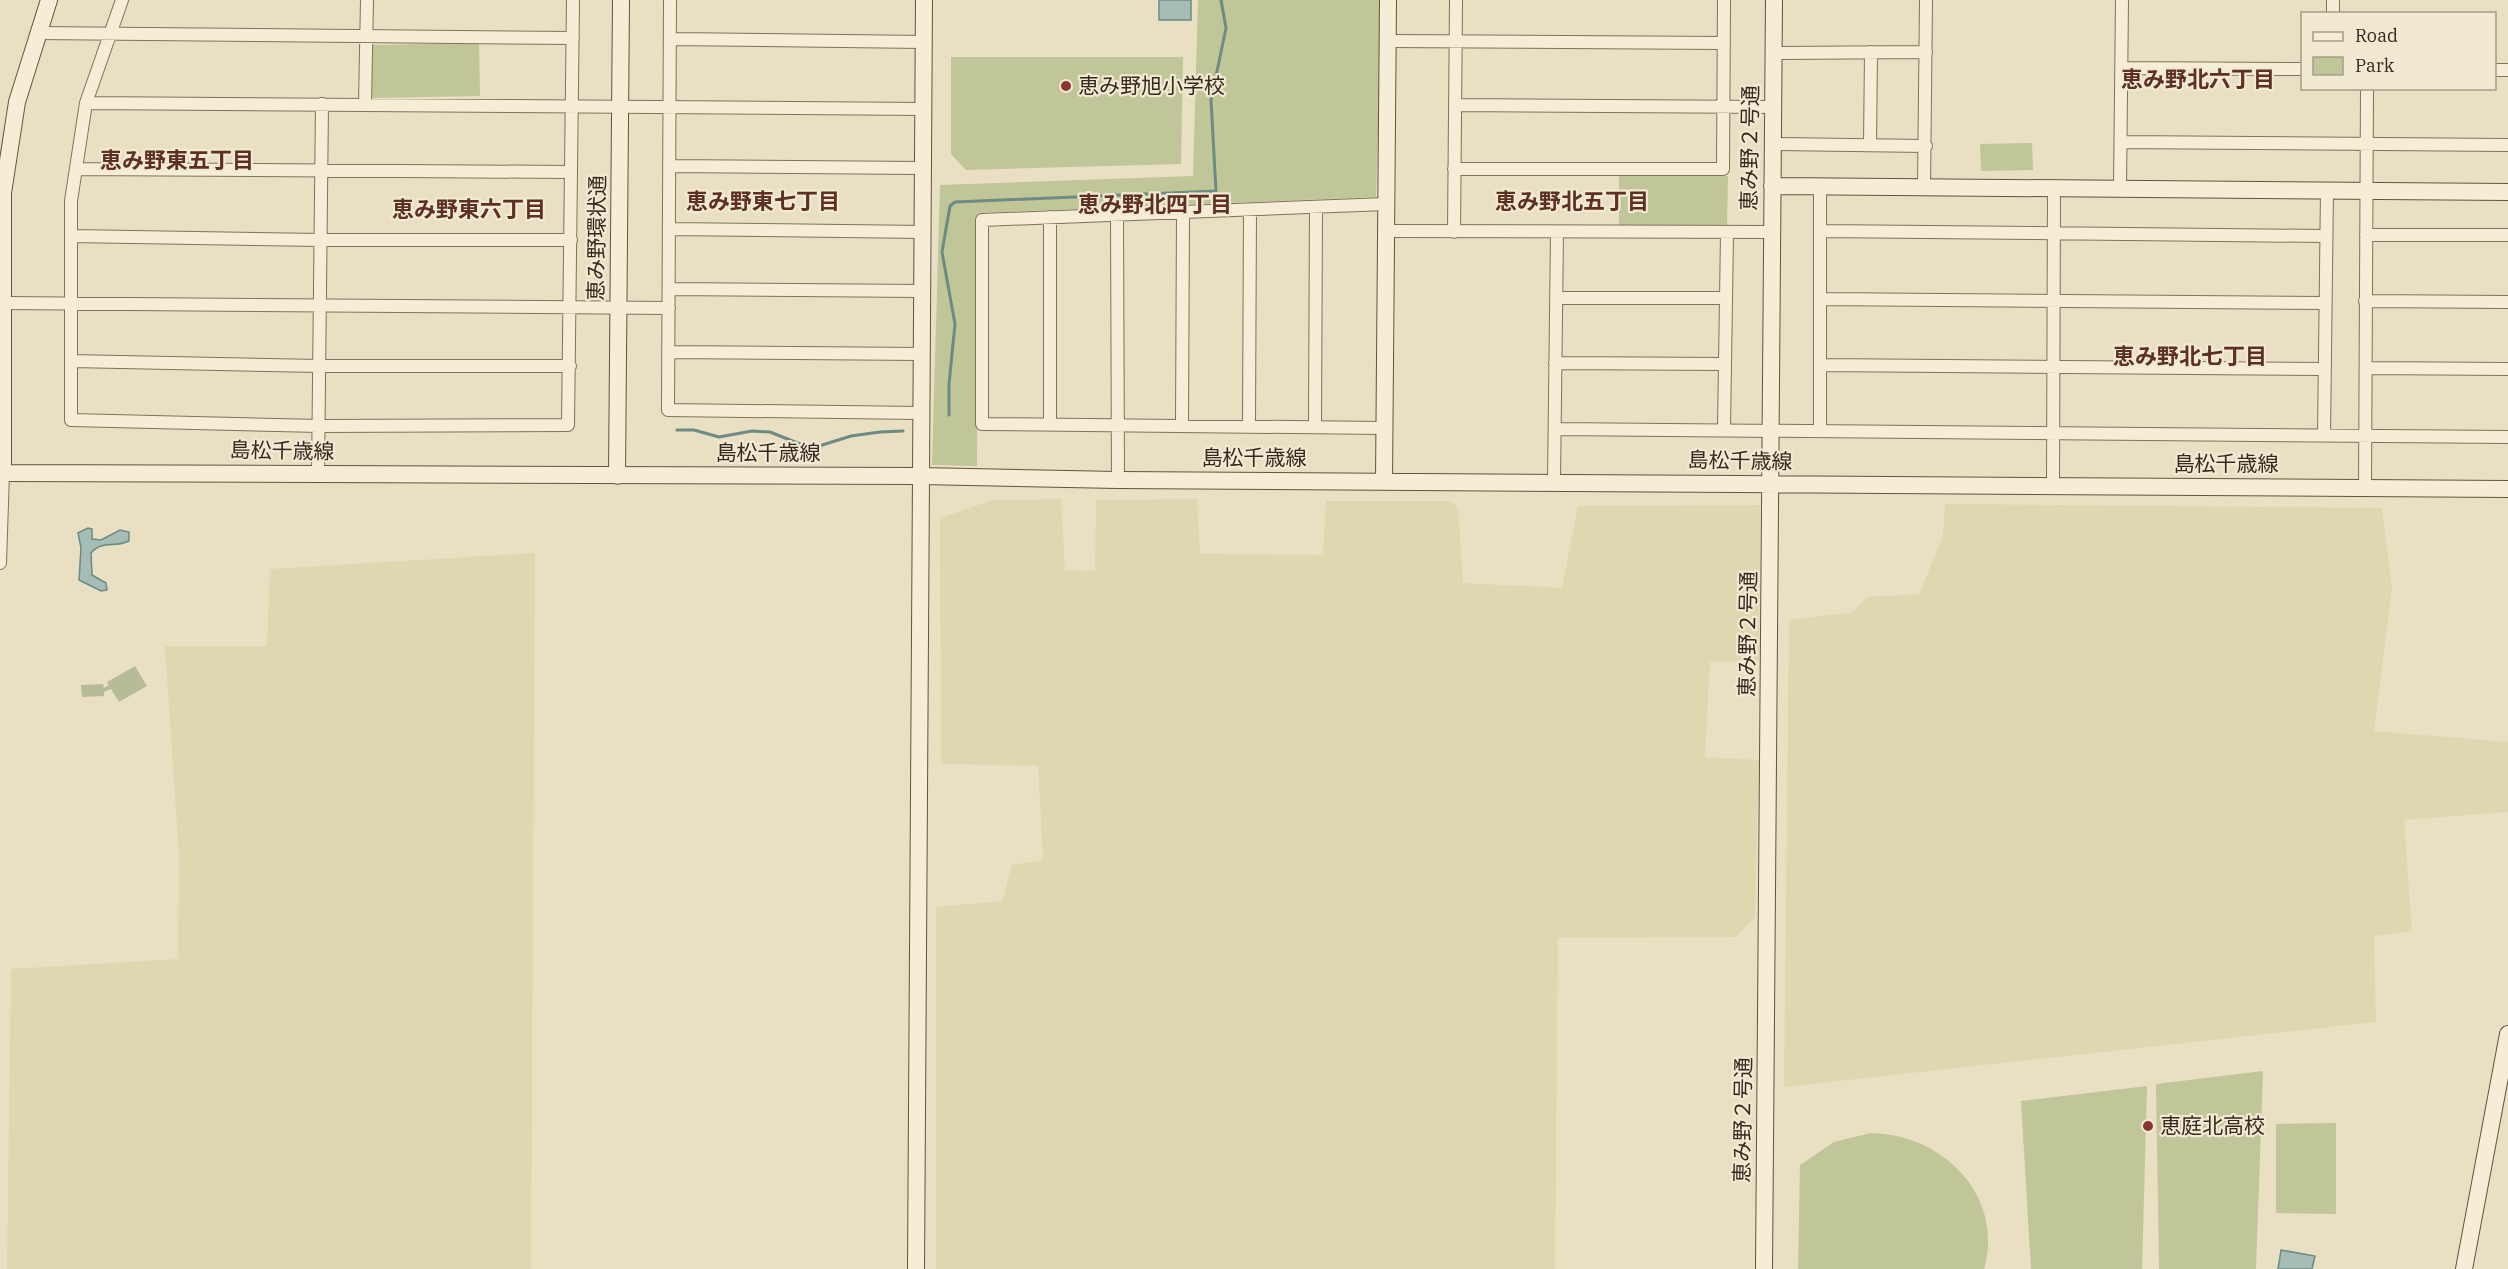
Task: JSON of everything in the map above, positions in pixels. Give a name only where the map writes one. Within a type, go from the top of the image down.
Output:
[{"type":"street","points":[[0,563],[3,193],[18,102],[37,33],[49,0]]},
{"type":"street","points":[[122,0],[86,102],[70,201],[71,420],[319,426],[568,425],[573,0]]},
{"type":"street","points":[[365,104],[367,0]]},
{"type":"street","name":"恵み野環状通","points":[[617,476],[621,0]]},
{"type":"street","points":[[670,0],[668,410],[920,413]]},
{"type":"street","points":[[916,1269],[924,0]]},
{"type":"street","points":[[1384,481],[1388,0]]},
{"type":"street","points":[[1454,232],[1456,0]]},
{"type":"street","points":[[1454,169],[1724,169],[1724,0]]},
{"type":"street","name":"恵み野２号通","points":[[1764,1269],[1772,484],[1774,0]]},
{"type":"street","points":[[1924,188],[1926,0]]},
{"type":"street","points":[[2120,188],[2122,0]]},
{"type":"street","points":[[37,33],[110,36],[573,38]]},
{"type":"street","points":[[670,39],[923,42]]},
{"type":"street","points":[[1388,41],[1724,43]]},
{"type":"street","points":[[1870,145],[1871,52]]},
{"type":"street","points":[[1774,53],[1926,52]]},
{"type":"street","points":[[2122,68],[2301,69]]},
{"type":"street","points":[[2366,488],[2367,90]]},
{"type":"street","points":[[86,102],[924,109]]},
{"type":"street","points":[[318,474],[322,104]]},
{"type":"street","points":[[1455,105],[1772,107]]},
{"type":"street","points":[[2122,142],[2508,145]]},
{"type":"street","points":[[1772,144],[1926,146]]},
{"type":"street","points":[[669,166],[922,168]]},
{"type":"street","points":[[76,169],[571,172]]},
{"type":"street","points":[[1772,186],[2508,192]]},
{"type":"street","points":[[1820,186],[1820,431]]},
{"type":"street","points":[[2053,485],[2054,188]]},
{"type":"street","points":[[2324,436],[2327,190]]},
{"type":"street","points":[[1384,428],[982,424],[982,220],[1386,204]]},
{"type":"street","points":[[1315,426],[1316,207]]},
{"type":"street","points":[[1249,426],[1250,211]]},
{"type":"street","points":[[1182,425],[1183,213]]},
{"type":"street","points":[[1117,215],[1118,480]]},
{"type":"street","points":[[1050,217],[1050,424]]},
{"type":"street","points":[[669,229],[923,232]]},
{"type":"street","points":[[1386,231],[1772,232]]},
{"type":"street","points":[[1820,231],[2325,236]]},
{"type":"street","points":[[1554,482],[1557,232]]},
{"type":"street","points":[[1724,429],[1727,232]]},
{"type":"street","points":[[2366,235],[2508,235]]},
{"type":"street","points":[[71,236],[321,240],[571,240]]},
{"type":"street","points":[[669,289],[923,291]]},
{"type":"street","points":[[1556,298],[1726,298]]},
{"type":"street","points":[[1820,299],[2325,303]]},
{"type":"street","points":[[2365,301],[2508,302]]},
{"type":"street","points":[[2,303],[669,308]]},
{"type":"street","points":[[668,352],[921,354]]},
{"type":"street","points":[[71,361],[319,366],[570,366]]},
{"type":"street","points":[[1556,363],[1725,364]]},
{"type":"street","points":[[1820,365],[2324,369]]},
{"type":"street","points":[[2366,368],[2508,369]]},
{"type":"street","points":[[1555,429],[2508,437]]},
{"type":"street","name":"島松千歳線","points":[[1,472],[920,476],[1118,480],[2508,489]]},
{"type":"street","points":[[2464,1269],[2503,1090],[2508,1034]]},
{"type":"shaded area","points":[[1061,499],[1065,570],[1095,571],[1096,500],[1197,499],[1200,554],[1323,555],[1326,501],[1450,501],[1458,508],[1463,583],[1562,588],[1578,506],[1760,505],[1759,661],[1710,662],[1705,757],[1759,760],[1755,917],[1736,937],[1558,938],[1555,1269],[936,1269],[936,907],[1002,901],[1012,865],[1043,860],[1038,766],[941,764],[940,518],[993,500]]},
{"type":"shaded area","points":[[1945,504],[2382,508],[2392,589],[2374,731],[2508,742],[2508,812],[2404,820],[2412,931],[2374,936],[2376,1022],[1784,1087],[1789,620],[1853,612],[1867,597],[1919,594],[1943,536]]},
{"type":"shaded area","points":[[535,553],[531,1269],[7,1269],[11,969],[178,959],[179,856],[165,646],[267,646],[270,569]]},
{"type":"green space","points":[[1198,0],[1382,0],[1376,197],[978,213],[977,466],[932,465],[940,185],[1193,176]]},
{"type":"green space","points":[[479,43],[480,96],[372,98],[372,45]]},
{"type":"green space","points":[[951,57],[1183,57],[1181,164],[966,170],[951,154]]},
{"type":"green space","points":[[2032,143],[2033,170],[1981,171],[1980,144]]},
{"type":"green space","points":[[1619,175],[1728,176],[1727,228],[1619,226]]},
{"type":"green space","points":[[135,666],[147,686],[119,702],[111,689],[104,692],[104,696],[82,697],[81,685],[103,684],[104,688],[109,685],[107,682]]},
{"type":"green space","points":[[2263,1071],[2256,1269],[2159,1269],[2156,1084]]},
{"type":"green space","points":[[2147,1086],[2142,1269],[2031,1269],[2021,1101]]},
{"type":"green space","points":[[2336,1123],[2336,1214],[2276,1213],[2276,1124]]},
{"type":"green space","points":[[1871,1133],[1897,1136],[1922,1144],[1943,1157],[1962,1174],[1976,1194],[1985,1217],[1988,1242],[1984,1269],[1798,1269],[1800,1165],[1834,1142]]},
{"type":"water","points":[[1159,0],[1191,0],[1191,20],[1159,20]]},
{"type":"water","points":[[88,528],[92,529],[92,539],[101,540],[120,530],[129,532],[129,541],[104,545],[91,553],[92,575],[106,583],[107,590],[101,591],[79,580],[81,548],[78,533]]},
{"type":"water","points":[[2281,1250],[2315,1256],[2312,1269],[2278,1269]]},
{"type":"waterway","points":[[949,415],[949,384],[955,324],[942,252],[950,206],[955,202],[1216,191],[1211,100],[1226,28],[1221,0]]},
{"type":"waterway","points":[[677,430],[694,430],[719,437],[752,431],[770,432],[805,446],[819,446],[851,436],[903,431]]},
{"type":"place","name":"恵み野旭小学校","points":[[1066,86]]},
{"type":"place","name":"恵庭北高校","points":[[2148,1126]]},
{"type":"district","name":"恵み野北六丁目","points":[[2198,79]]},
{"type":"district","name":"恵み野東五丁目","points":[[177,160]]},
{"type":"district","name":"恵み野東七丁目","points":[[763,201]]},
{"type":"district","name":"恵み野北五丁目","points":[[1572,201]]},
{"type":"district","name":"恵み野北四丁目","points":[[1155,204]]},
{"type":"district","name":"恵み野東六丁目","points":[[469,209]]},
{"type":"district","name":"恵み野北七丁目","points":[[2190,356]]}]
